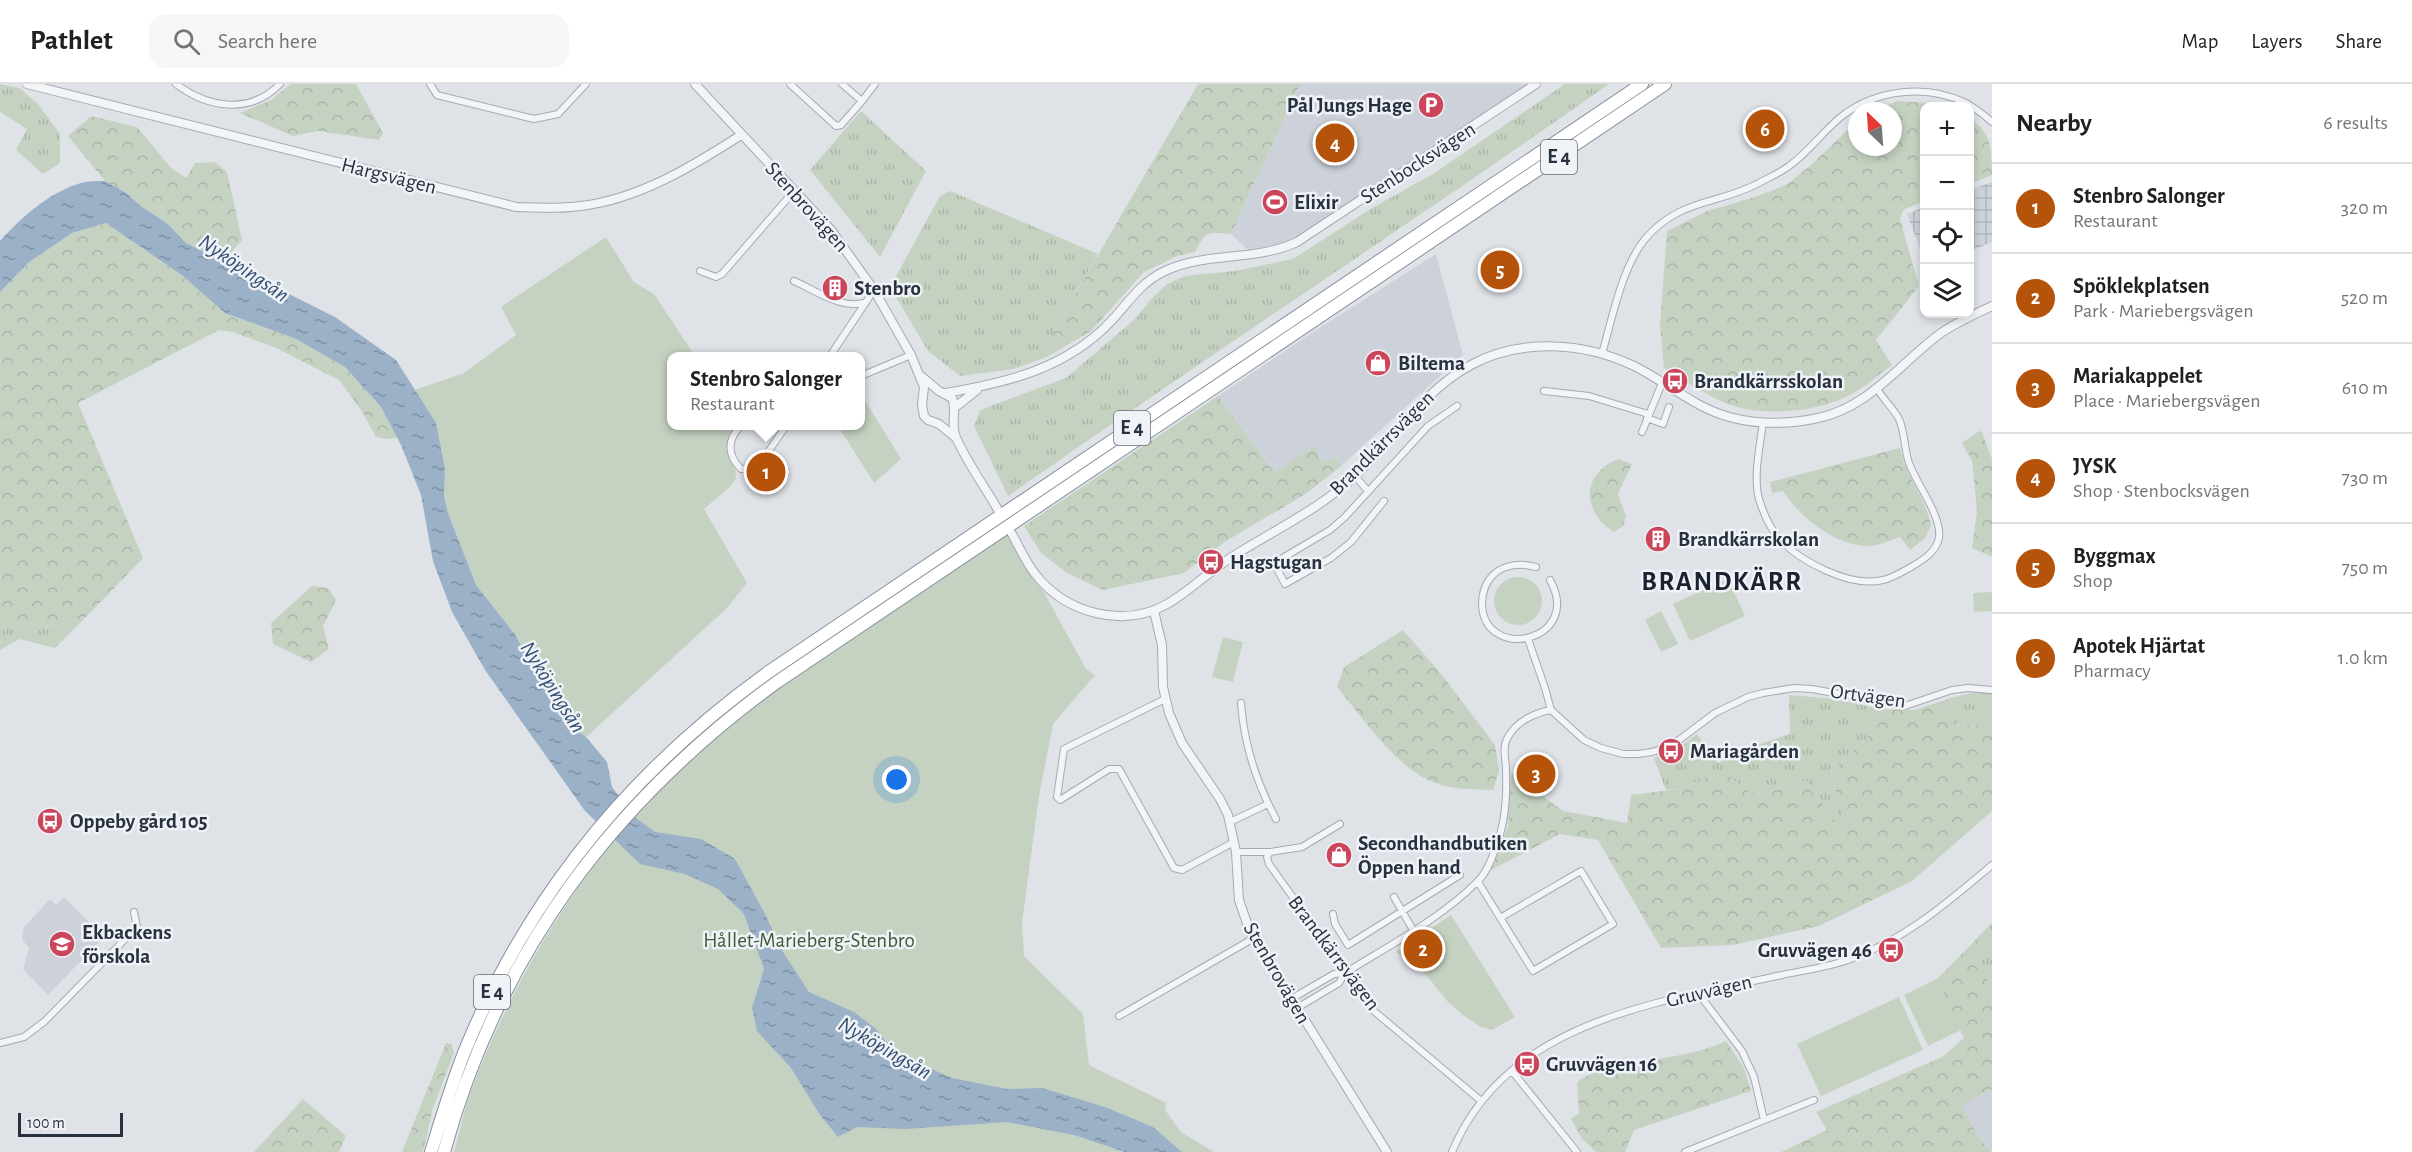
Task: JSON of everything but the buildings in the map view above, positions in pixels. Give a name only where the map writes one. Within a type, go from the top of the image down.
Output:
[{"type":"highway","name":"E 4","points":[[431,1152],[465,1049],[501,973],[547,894],[588,851],[677,745],[732,698],[770,671],[1642,84]]},
{"type":"highway","name":"E 4","points":[[639,792],[740,709],[777,682],[1665,84]]},
{"type":"highway","name":"E 4","points":[[444,1152],[463,1090],[494,1015],[540,931],[588,851]]},
{"type":"street","name":"Hargsvägen","points":[[27,84],[516,207],[581,206],[622,197],[682,170],[741,135]]},
{"type":"street","points":[[176,84],[194,97],[219,105],[258,100],[272,93],[280,84]]},
{"type":"street","points":[[430,84],[437,95],[534,119],[558,114],[586,84]]},
{"type":"street","name":"Stenbrovägen","points":[[694,84],[831,230],[874,290],[921,375],[924,416],[939,424],[956,438],[998,510]]},
{"type":"street","points":[[790,84],[836,126],[841,125],[875,84]]},
{"type":"street","points":[[842,84],[862,101]]},
{"type":"street","name":"Stenbocksvägen","points":[[942,392],[1030,375],[1068,356],[1102,331],[1143,285],[1166,270],[1192,262],[1264,253],[1297,242],[1536,84]]},
{"type":"street","points":[[1602,354],[1634,256],[1656,228],[1679,211],[1754,186],[1790,166],[1841,117],[1868,100],[1900,92],[1932,91],[1967,103],[1992,122]]},
{"type":"street","points":[[700,271],[716,277],[722,274],[794,191]]},
{"type":"street","points":[[794,281],[843,303],[857,306],[867,302]]},
{"type":"street","points":[[833,352],[874,290]]},
{"type":"street","name":"Brandkärrsvägen","points":[[1154,611],[1178,598],[1230,558],[1310,510],[1355,476],[1431,393],[1472,364],[1503,353],[1541,346],[1585,350],[1635,366],[1720,414],[1740,420],[1777,423],[1818,418],[1848,407],[1877,389],[1940,334],[1992,306]]},
{"type":"street","points":[[865,374],[911,356]]},
{"type":"street","name":"Stenbrovägen","points":[[921,375],[952,398],[956,438]]},
{"type":"street","points":[[1642,432],[1662,383]]},
{"type":"street","name":"Stenbocksvägen","points":[[953,412],[964,398],[982,386]]},
{"type":"street","points":[[1763,422],[1757,487],[1763,511],[1777,535],[1788,547],[1807,561],[1826,570],[1848,579],[1865,582],[1881,581],[1923,560],[1935,549],[1939,531],[1938,522],[1908,461],[1899,419],[1877,389]]},
{"type":"street","points":[[1544,391],[1589,396],[1648,416],[1663,424],[1669,407]]},
{"type":"street","points":[[924,399],[930,393],[942,392]]},
{"type":"street","points":[[1384,501],[1351,542],[1331,558],[1285,584],[1274,563],[1330,530],[1345,517],[1428,426],[1457,405]]},
{"type":"street","points":[[939,424],[949,420],[953,412]]},
{"type":"street","points":[[736,430],[731,447],[732,459],[741,469],[751,469],[766,455],[783,430]]},
{"type":"street","points":[[1355,476],[1368,491]]},
{"type":"street","points":[[1012,534],[1034,573],[1049,588],[1074,606],[1092,613],[1111,615],[1135,615],[1154,611]]},
{"type":"street","points":[[1536,567],[1516,564],[1504,568],[1490,579],[1482,596],[1484,614],[1494,630],[1504,637],[1516,640],[1528,639],[1540,634],[1549,626],[1555,615],[1557,602],[1550,580]]},
{"type":"street","name":"Stenbrovägen","points":[[1154,611],[1162,645],[1165,699],[1176,733],[1220,799],[1230,822],[1236,852],[1239,900],[1254,938],[1387,1152]]},
{"type":"street","points":[[1297,1008],[1339,983],[1345,973],[1413,930],[1478,882],[1486,870],[1504,825],[1507,772],[1504,746],[1506,739],[1514,728],[1526,719],[1540,712],[1551,710],[1528,639]]},
{"type":"street","name":"Ortvägen","points":[[1551,710],[1584,740],[1623,754],[1638,754],[1671,746],[1715,713],[1748,697],[1778,690],[1794,688],[1828,691],[1905,706],[1952,690],[1968,688],[1992,690]]},
{"type":"street","points":[[1165,699],[1064,749],[1057,797],[1060,800],[1109,769],[1116,768],[1119,769],[1174,868],[1182,870],[1234,842]]},
{"type":"street","points":[[1241,703],[1251,761],[1259,789],[1276,819]]},
{"type":"street","points":[[1230,822],[1245,817],[1268,804]]},
{"type":"street","points":[[1236,852],[1270,852],[1297,848],[1309,844],[1340,824]]},
{"type":"street","name":"Brandkärrsvägen","points":[[1270,852],[1267,857],[1269,864],[1375,1012],[1480,1100]]},
{"type":"street","name":"Gruvvägen","points":[[1452,1152],[1480,1100],[1512,1071],[1549,1043],[1601,1019],[1655,1003],[1850,960],[1885,946],[1929,918],[1992,865]]},
{"type":"street","points":[[1478,882],[1500,918],[1533,971],[1613,924],[1581,871],[1500,918]]},
{"type":"street","points":[[1333,914],[1335,924],[1348,945],[1460,875]]},
{"type":"street","points":[[1394,897],[1413,930]]},
{"type":"street","points":[[0,1043],[24,1037],[45,1021],[137,927],[134,912]]},
{"type":"street","points":[[1119,1016],[1254,938]]},
{"type":"street","points":[[1291,999],[1334,974],[1345,973]]},
{"type":"street","points":[[1699,994],[1742,1052],[1754,1077],[1764,1120]]},
{"type":"street","points":[[1512,1071],[1577,1152]]},
{"type":"street","points":[[1685,1152],[1814,1100]]},
{"type":"shaded area","points":[[1300,84],[1528,84],[1303,234],[1287,242],[1248,250],[1231,234]]},
{"type":"shaded area","points":[[1992,182],[1992,242],[1974,249],[1974,210],[1974,189]]},
{"type":"shaded area","points":[[1920,209],[1920,248],[1907,214]]},
{"type":"shaded area","points":[[1436,254],[1463,355],[1341,466],[1335,457],[1323,463],[1314,447],[1274,472],[1218,396]]},
{"type":"shaded area","name":"Ekbackens förskola","points":[[64,897],[104,937],[48,995],[23,969],[29,948],[22,939],[24,927],[50,899],[56,905]]},
{"type":"shaded area","points":[[1992,1089],[1992,1151],[1980,1139],[1960,1105]]},
{"type":"green space","points":[[0,84],[19,88],[38,104],[60,134],[60,163],[43,174],[16,150],[27,129],[0,112]]},
{"type":"green space","points":[[291,84],[356,84],[383,133],[379,140],[318,131],[293,136],[240,113],[271,100]]},
{"type":"green space","points":[[1198,84],[1300,84],[1231,234],[1208,234],[1195,252],[1177,256],[1144,272],[1091,331],[1049,356],[1053,332]]},
{"type":"green space","points":[[1565,84],[1609,84],[1008,496],[974,426],[980,410],[1066,378],[1135,319],[1167,284],[1185,276],[1235,271],[1293,259],[1372,208],[1433,174]]},
{"type":"green space","points":[[1897,101],[1920,102],[1920,203],[1903,210],[1900,219],[1919,286],[1876,340],[1892,365],[1846,397],[1819,406],[1788,411],[1756,410],[1728,404],[1664,368],[1660,324],[1667,231],[1707,211],[1786,185],[1848,130],[1848,156],[1902,156],[1902,102],[1895,102]]},
{"type":"green space","points":[[861,111],[926,171],[880,257],[810,170]]},
{"type":"green space","points":[[91,116],[137,127],[171,168],[186,178],[195,163],[215,162],[227,172],[242,240],[229,255],[212,256],[186,243],[168,224],[142,207],[125,192],[105,181],[68,136]]},
{"type":"green space","points":[[1974,122],[1987,136],[1991,150],[1992,175],[1974,182]]},
{"type":"green space","points":[[950,191],[1098,254],[1053,332],[1049,356],[1014,369],[960,376],[928,351],[890,287],[940,196]]},
{"type":"green space","points":[[106,223],[183,276],[225,313],[296,339],[345,367],[381,407],[398,438],[376,437],[361,410],[339,380],[276,348],[233,332],[219,330],[78,403],[143,558],[86,617],[58,625],[0,627],[0,292],[28,263],[72,233]]},
{"type":"green space","points":[[606,237],[634,282],[654,294],[692,352],[667,352],[667,430],[741,430],[734,444],[736,478],[729,488],[704,509],[747,583],[727,608],[583,740],[556,705],[514,633],[476,585],[448,513],[444,496],[445,469],[415,390],[464,373],[516,335],[501,307]]},
{"type":"green space","points":[[1218,396],[1274,472],[1314,447],[1323,463],[1335,457],[1341,466],[1304,495],[1226,541],[1184,573],[1103,590],[1067,573],[1041,553],[1024,526]]},
{"type":"green space","points":[[865,400],[901,459],[874,483],[841,430],[865,430]]},
{"type":"green space","points":[[1979,431],[1982,432],[1992,459],[1992,557],[1972,548],[1977,511],[1972,461],[1962,443]]},
{"type":"green space","points":[[1900,448],[1931,525],[1925,538],[1910,550],[1900,537],[1872,546],[1843,541],[1809,520],[1783,491],[1772,493],[1770,482]]},
{"type":"green space","points":[[1619,459],[1632,464],[1618,494],[1626,516],[1623,526],[1614,532],[1603,524],[1596,514],[1591,504],[1590,493],[1592,483],[1598,473]]},
{"type":"green space","name":"Hållet-Marieberg-Stenbro","points":[[1011,532],[1086,669],[1095,675],[1053,724],[1039,796],[1022,923],[1024,956],[1083,1014],[1089,1065],[1166,1103],[1165,1110],[1181,1132],[1214,1152],[454,1152],[471,1091],[490,1044],[537,953],[593,867],[659,789],[714,738],[751,709],[809,667]]},
{"type":"green space","points":[[1513,577],[1523,577],[1535,584],[1542,596],[1542,606],[1535,618],[1523,625],[1513,625],[1498,614],[1494,606],[1494,596],[1505,581]]},
{"type":"green space","points":[[1728,579],[1745,616],[1690,641],[1673,604]]},
{"type":"green space","points":[[312,586],[328,588],[336,600],[323,626],[329,649],[311,662],[273,644],[271,623]]},
{"type":"green space","points":[[1992,592],[1992,611],[1974,612],[1973,593]]},
{"type":"green space","points":[[1661,611],[1678,644],[1661,652],[1645,620]]},
{"type":"green space","points":[[86,617],[55,648],[20,639],[0,650],[0,627],[58,625]]},
{"type":"green space","points":[[1403,630],[1442,675],[1495,745],[1499,771],[1493,790],[1444,786],[1415,772],[1390,751],[1337,687],[1344,667]]},
{"type":"green space","points":[[1223,637],[1243,642],[1233,682],[1212,677]]},
{"type":"green space","points":[[1975,692],[1992,692],[1992,713],[1978,725],[1952,726],[1951,698]]},
{"type":"green space","points":[[1789,695],[1837,699],[1880,709],[1868,737],[1831,771],[1846,823],[1840,831],[1807,781],[1753,795],[1722,771],[1679,789],[1666,790],[1654,758],[1687,742],[1697,734],[1718,763],[1745,749],[1790,734]]},
{"type":"green space","points":[[1951,698],[1953,726],[1978,725],[1992,713],[1992,811],[1912,881],[1819,926],[1733,945],[1661,948],[1598,840],[1560,834],[1489,871],[1508,827],[1511,773],[1563,811],[1627,823],[1631,795],[1679,789],[1722,770],[1753,795],[1807,781],[1840,830],[1846,823],[1831,771],[1868,737],[1880,709],[1915,710]]},
{"type":"green space","points":[[1451,915],[1515,1017],[1492,1030],[1479,1026],[1463,1015],[1448,1002],[1417,964],[1396,952]]},
{"type":"green space","points":[[1992,923],[1992,944],[1973,957],[1992,988],[1992,1089],[1961,1105],[1980,1139],[1992,1152],[1781,1152],[1827,1130],[1816,1112],[1942,1057],[1964,1038],[1937,979]]},
{"type":"green space","points":[[1992,944],[1992,988],[1991,989],[1973,957]]},
{"type":"green space","points":[[1937,979],[1961,1030],[1928,1046],[1904,995]]},
{"type":"green space","points":[[1899,997],[1923,1050],[1821,1096],[1797,1044]]},
{"type":"green space","points":[[1726,1041],[1744,1068],[1751,1091],[1634,1130],[1625,1152],[1596,1152],[1582,1139],[1571,1119],[1579,1113],[1577,1082],[1581,1079],[1590,1074],[1630,1064],[1700,1051]]},
{"type":"green space","points":[[446,1043],[452,1044],[454,1053],[433,1108],[423,1152],[402,1152]]},
{"type":"green space","points":[[303,1099],[346,1136],[339,1152],[254,1152]]},
{"type":"water","name":"Nyköpingsån","points":[[105,181],[125,192],[142,207],[168,224],[186,243],[212,256],[229,255],[244,263],[249,274],[335,317],[396,360],[436,423],[445,469],[444,496],[448,513],[476,585],[514,633],[556,705],[572,726],[587,738],[607,762],[612,787],[636,818],[655,832],[701,839],[735,859],[783,952],[809,992],[854,1012],[876,1029],[895,1053],[952,1078],[1007,1089],[1042,1088],[1105,1107],[1153,1127],[1182,1152],[1125,1152],[1074,1135],[1007,1122],[905,1129],[857,1127],[838,1137],[820,1115],[791,1068],[757,1031],[752,1008],[764,969],[744,914],[718,889],[685,874],[640,864],[585,811],[485,670],[452,612],[433,561],[421,495],[401,445],[381,407],[345,367],[296,339],[225,313],[183,276],[106,223],[72,233],[28,263],[0,292],[0,241],[27,214],[47,199],[81,183]]},
{"type":"place","name":"Pål Jungs Hage","points":[[1431,105]]},
{"type":"place","name":"Apotek Hjärtat","points":[[1765,129]]},
{"type":"place","name":"JYSK","points":[[1335,143]]},
{"type":"place","name":"Elixir","points":[[1275,202]]},
{"type":"place","name":"Byggmax","points":[[1500,270]]},
{"type":"place","name":"Stenbro","points":[[835,288]]},
{"type":"place","name":"Biltema","points":[[1378,363]]},
{"type":"place","name":"Brandkärrsskolan","points":[[1675,381]]},
{"type":"place","name":"Stenbro Salonger","points":[[766,472]]},
{"type":"place","name":"Brandkärrskolan","points":[[1658,539]]},
{"type":"place","name":"Hagstugan","points":[[1211,562]]},
{"type":"place","name":"Mariagården","points":[[1671,751]]},
{"type":"place","name":"Mariakappelet","points":[[1536,774]]},
{"type":"place","name":"Oppeby gård 105","points":[[50,821]]},
{"type":"place","name":"Secondhandbutiken Öppen hand","points":[[1339,855]]},
{"type":"place","name":"Ekbackens förskola","points":[[62,944]]},
{"type":"place","name":"Spöklekplatsen","points":[[1423,949]]},
{"type":"place","name":"Gruvvägen 46","points":[[1891,950]]},
{"type":"place","name":"Gruvvägen 16","points":[[1527,1064]]},
{"type":"district","name":"BRANDKÄRR","points":[[1722,581]]}]
